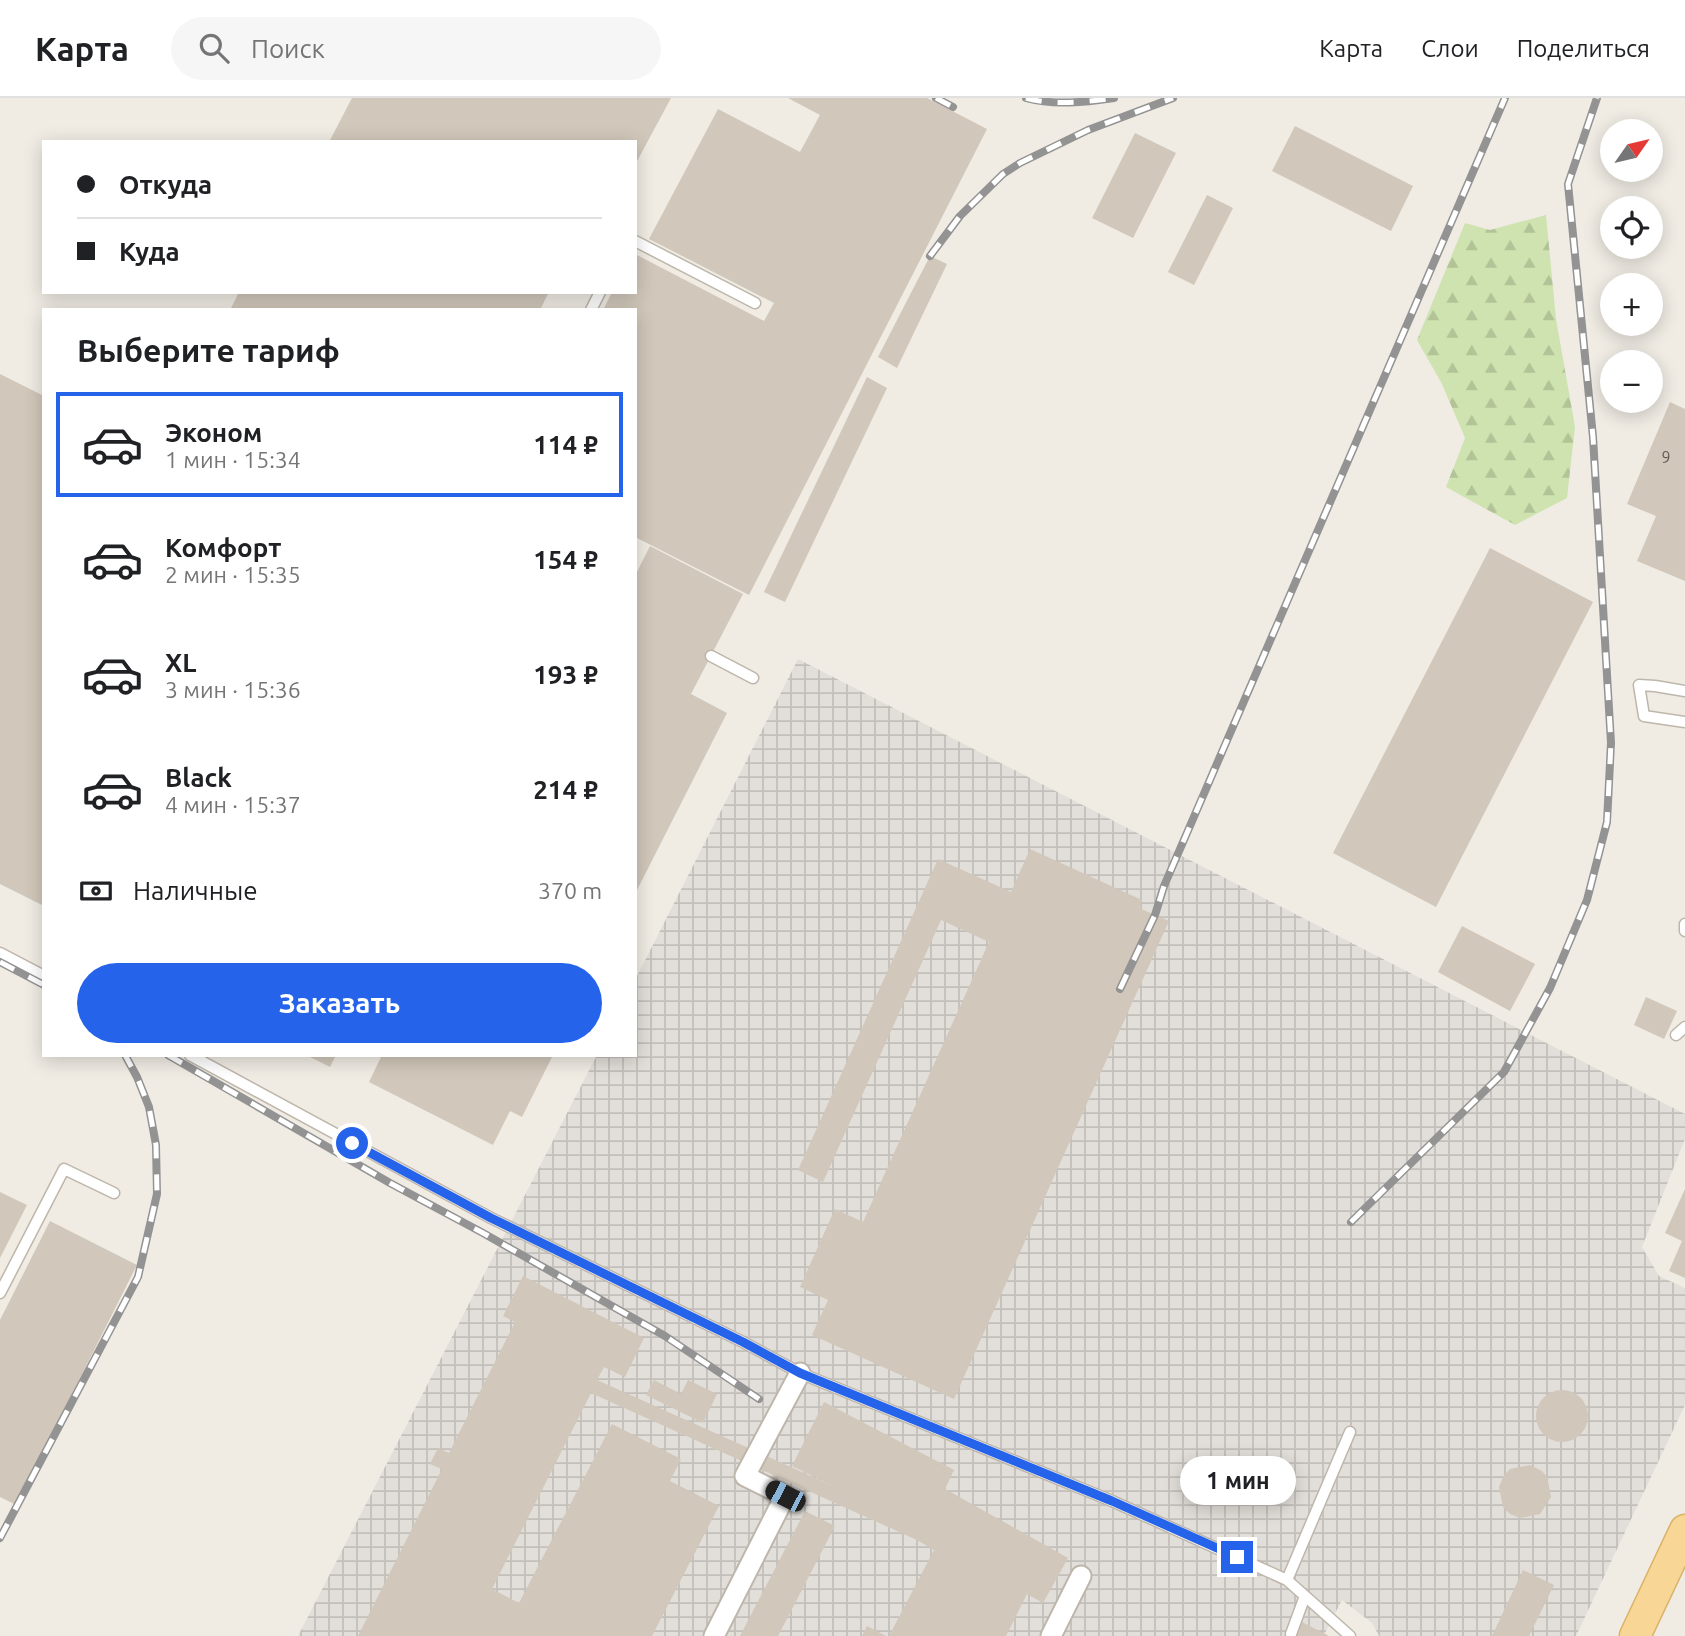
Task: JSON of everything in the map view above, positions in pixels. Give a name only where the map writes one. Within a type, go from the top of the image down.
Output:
[{"type":"main road","points":[[1634,1636],[1685,1530]]},
{"type":"street","points":[[714,1636],[785,1496],[745,1476],[800,1373]]},
{"type":"street","points":[[1051,1636],[1081,1576]]},
{"type":"lane","points":[[637,242],[755,303]]},
{"type":"lane","points":[[711,656],[753,678]]},
{"type":"lane","points":[[1685,691],[1639,685],[1644,716],[1685,722]]},
{"type":"lane","points":[[1685,925],[1685,931]]},
{"type":"lane","points":[[0,953],[42,975]]},
{"type":"lane","points":[[1676,1035],[1685,1027]]},
{"type":"lane","points":[[194,1057],[491,1218],[743,1342],[800,1373],[1112,1501],[1287,1580],[1350,1636]]},
{"type":"lane","points":[[0,1293],[64,1169],[114,1193]]},
{"type":"lane","points":[[1287,1580],[1350,1432]]},
{"type":"lane","points":[[1291,1634],[1305,1596]]},
{"type":"shaded area","points":[[798,659],[1685,1114],[1685,1139],[1642,1247],[1659,1276],[1685,1288],[1685,1405],[1576,1636],[1379,1636],[1372,1623],[1342,1600],[1325,1633],[1328,1636],[298,1636],[596,1057],[637,1057],[637,976]]},
{"type":"green space","points":[[1546,215],[1556,319],[1575,427],[1567,498],[1515,525],[1446,487],[1465,438],[1442,384],[1417,340],[1465,223],[1490,230]]},
{"type":"building","points":[[352,98],[671,98],[637,161],[637,140],[330,140]]},
{"type":"building","points":[[788,98],[927,98],[987,129],[749,595],[637,538],[637,308],[604,308],[611,294],[637,294],[637,255],[764,321],[774,303],[649,239],[718,109],[800,152],[820,115]]},
{"type":"building","points":[[1295,126],[1413,186],[1391,231],[1272,171]]},
{"type":"building","points":[[1135,133],[1176,153],[1133,238],[1092,218]]},
{"type":"building","points":[[1207,195],[1233,208],[1194,285],[1168,272]]},
{"type":"building","points":[[930,256],[947,264],[897,368],[878,357]]},
{"type":"building","points":[[238,294],[548,294],[541,308],[231,308]]},
{"type":"building","points":[[0,374],[42,395],[42,905],[0,884]]},
{"type":"building","points":[[867,377],[887,388],[785,602],[764,592]]},
{"type":"building","points":[[1670,402],[1685,409],[1685,581],[1637,561],[1656,516],[1627,504]]},
{"type":"building","points":[[650,546],[743,594],[691,694],[727,713],[637,890],[637,572]]},
{"type":"building","points":[[1490,548],[1593,602],[1436,907],[1333,853]]},
{"type":"building","points":[[1030,849],[1142,900],[1139,908],[1169,921],[954,1399],[812,1335],[828,1300],[800,1287],[835,1209],[863,1222],[989,942],[941,920],[823,1182],[798,1170],[938,859],[1011,892]]},
{"type":"building","points":[[1462,926],[1535,964],[1510,1011],[1438,972]]},
{"type":"building","points":[[1646,997],[1677,1011],[1664,1039],[1634,1025]]},
{"type":"building","points":[[310,1057],[335,1057],[330,1067]]},
{"type":"building","points":[[381,1057],[552,1057],[522,1117],[510,1111],[493,1145],[369,1082]]},
{"type":"building","points":[[1685,1189],[1685,1278],[1669,1271],[1682,1241],[1665,1233]]},
{"type":"building","points":[[0,1192],[27,1205],[0,1258]]},
{"type":"building","points":[[50,1221],[137,1265],[16,1505],[0,1497],[0,1320]]},
{"type":"building","points":[[523,1276],[644,1338],[625,1377],[604,1367],[597,1380],[833,1486],[792,1466],[824,1402],[954,1470],[945,1489],[1068,1558],[1043,1603],[1027,1594],[1006,1636],[889,1636],[934,1550],[591,1393],[492,1589],[519,1603],[612,1424],[681,1459],[670,1481],[719,1506],[652,1636],[358,1636],[442,1469],[430,1464],[438,1448],[449,1453],[515,1322],[503,1316]]},
{"type":"building","points":[[654,1380],[681,1394],[688,1380],[717,1394],[703,1423],[646,1395]]},
{"type":"building","points":[[1562,1390],[1572,1392],[1580,1398],[1586,1406],[1586,1426],[1580,1434],[1572,1440],[1562,1442],[1552,1440],[1544,1434],[1538,1426],[1536,1416],[1538,1406],[1544,1398],[1552,1392]]},
{"type":"building","points":[[1530,1465],[1547,1477],[1551,1497],[1540,1514],[1520,1518],[1503,1507],[1499,1487],[1510,1469]]},
{"type":"building","points":[[805,1511],[835,1526],[778,1636],[740,1636]]},
{"type":"building","points":[[1523,1570],[1554,1585],[1529,1636],[1492,1636]]},
{"type":"building","points":[[1298,1620],[1329,1636],[1290,1636]]},
{"type":"building","points":[[867,1626],[886,1636],[862,1636]]},
{"type":"railway","points":[[936,98],[953,107]]},
{"type":"railway","points":[[1026,98],[1059,103],[1114,98]]},
{"type":"railway","points":[[930,256],[960,216],[1003,174],[1088,130],[1173,98]]},
{"type":"railway","points":[[1120,989],[1155,915],[1164,886],[1505,98]]},
{"type":"railway","points":[[1351,1222],[1504,1072],[1550,988],[1587,900],[1607,822],[1611,743],[1593,437],[1568,184],[1597,98]]},
{"type":"railway","points":[[0,962],[42,984]]},
{"type":"railway","points":[[0,1538],[138,1277],[157,1194],[156,1145],[149,1107],[126,1057]]},
{"type":"railway","points":[[171,1057],[390,1183],[665,1336],[759,1399]]},
{"type":"route","points":[[352,1143],[491,1218],[743,1342],[800,1373],[1112,1501],[1237,1557]]}]
